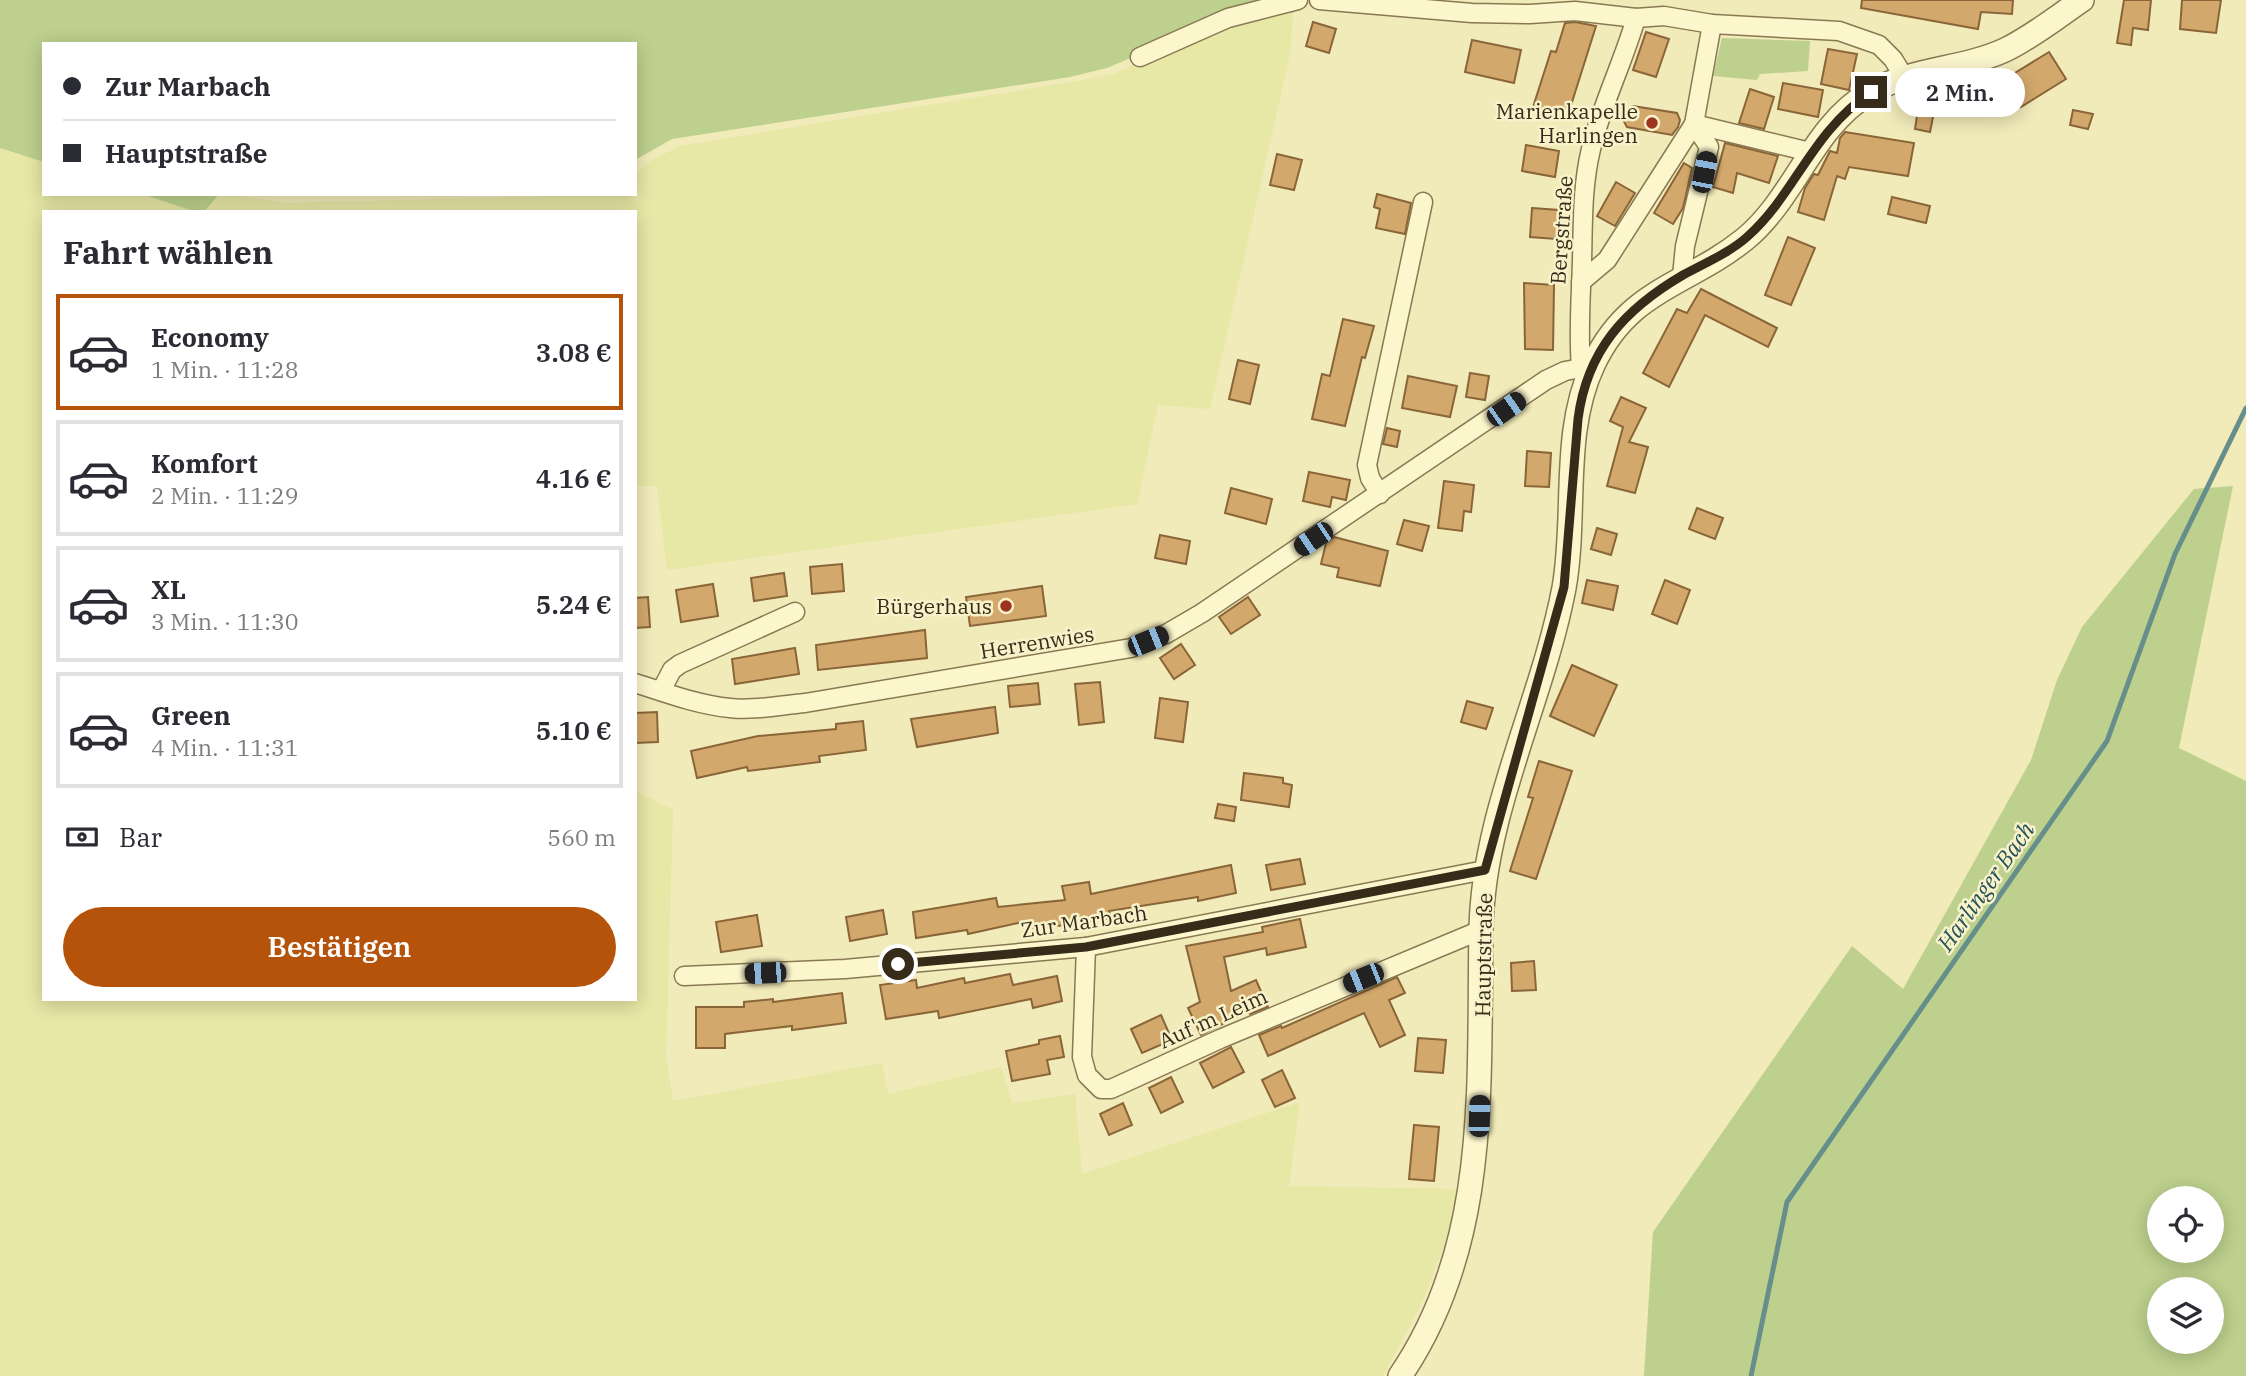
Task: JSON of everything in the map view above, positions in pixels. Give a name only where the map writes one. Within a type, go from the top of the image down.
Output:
[{"type":"street","points":[[1140,57],[1228,18],[1298,0]]},
{"type":"street","points":[[1319,0],[1472,13],[1530,14],[1576,11],[1636,18],[1666,8],[1712,24],[1810,28],[1862,37],[1878,45],[1893,58],[1903,77]]},
{"type":"street","name":"Hauptstraße","points":[[1401,1376],[1443,1298],[1473,1180],[1479,1121],[1481,930],[1485,870],[1564,587],[1579,411],[1586,367],[1625,316],[1644,300],[1746,238],[1776,205],[1810,152],[1850,107],[1871,92],[1903,77],[2004,51],[2082,0]]},
{"type":"street","name":"Bergstraße","points":[[1586,367],[1581,282],[1584,190],[1591,148],[1605,102],[1626,57],[1636,18]]},
{"type":"street","points":[[1581,282],[1606,260],[1694,124],[1712,24]]},
{"type":"street","points":[[1694,124],[1810,152]]},
{"type":"street","points":[[1682,276],[1685,246],[1709,147],[1694,124]]},
{"type":"street","points":[[1380,494],[1370,478],[1367,465],[1423,202]]},
{"type":"street","name":"Herrenwies","points":[[637,684],[733,709],[795,704],[1131,648],[1166,634],[1202,613],[1546,380],[1565,370],[1586,367]]},
{"type":"street","points":[[661,691],[672,670],[680,664],[794,612]]},
{"type":"street","name":"Zur Marbach","points":[[684,976],[845,969],[1086,947],[1485,870]]},
{"type":"street","name":"Auf'm Leim","points":[[1086,947],[1082,1057],[1087,1075],[1101,1089],[1111,1089],[1220,1038],[1481,930]]},
{"type":"green space","points":[[0,0],[1267,0],[1107,68],[1070,77],[672,139],[637,159],[637,42],[42,42],[42,161],[0,148]]},
{"type":"green space","points":[[1294,5],[1290,54],[1210,409],[1158,405],[1137,504],[667,570],[657,486],[637,486],[637,210],[42,210],[42,1001],[637,1001],[637,792],[673,810],[666,1057],[673,1101],[882,1063],[888,1094],[1001,1067],[1012,1103],[1075,1094],[1082,1174],[1300,1102],[1289,1186],[1460,1189],[1449,1232],[1423,1301],[1383,1376],[0,1376],[0,128],[42,140],[42,196],[241,196],[287,203],[637,196],[637,172],[680,146],[1094,78],[1116,73],[1194,37]]},
{"type":"green space","points":[[1722,38],[1810,41],[1808,71],[1760,74],[1757,80],[1713,76]]},
{"type":"green space","points":[[148,196],[217,196],[206,210],[190,210]]},
{"type":"green space","points":[[2233,486],[2179,748],[2246,781],[2246,1376],[1644,1376],[1653,1232],[1852,946],[1903,989],[2031,760],[2057,680],[2082,627],[2194,489]]},
{"type":"building","points":[[1862,0],[2013,0],[2012,14],[1981,12],[1978,29],[1861,8]]},
{"type":"building","points":[[2124,0],[2151,0],[2148,30],[2133,28],[2131,45],[2117,43]]},
{"type":"building","points":[[2182,0],[2221,0],[2216,33],[2180,29]]},
{"type":"building","points":[[1313,22],[1336,29],[1329,53],[1306,46]]},
{"type":"building","points":[[1565,23],[1596,26],[1567,118],[1533,107],[1551,51],[1556,52]]},
{"type":"building","points":[[1646,32],[1669,39],[1656,77],[1633,70]]},
{"type":"building","points":[[1472,40],[1521,50],[1514,83],[1465,72]]},
{"type":"building","points":[[1828,49],[1857,54],[1849,90],[1821,84]]},
{"type":"building","points":[[2049,52],[2066,79],[2021,107],[2005,79]]},
{"type":"building","points":[[1783,83],[1823,90],[1818,117],[1778,109]]},
{"type":"building","points":[[1750,89],[1774,97],[1764,129],[1739,123]]},
{"type":"building","name":"Marienkapelle Harlingen","points":[[1633,106],[1677,113],[1680,120],[1678,127],[1672,135],[1627,127],[1620,114]]},
{"type":"building","points":[[1918,109],[1934,112],[1930,132],[1915,129]]},
{"type":"building","points":[[2073,110],[2093,114],[2088,129],[2070,125]]},
{"type":"building","points":[[1845,132],[1914,143],[1908,176],[1849,167],[1845,179],[1837,176],[1824,220],[1798,212],[1805,188],[1814,174],[1818,175],[1830,151],[1837,153],[1840,138]]},
{"type":"building","points":[[1725,143],[1778,156],[1769,183],[1737,173],[1733,193],[1713,187]]},
{"type":"building","points":[[1526,145],[1559,151],[1555,177],[1522,171]]},
{"type":"building","points":[[1277,154],[1302,160],[1294,190],[1270,185]]},
{"type":"building","points":[[1684,163],[1692,168],[1683,208],[1673,224],[1654,213]]},
{"type":"building","points":[[1616,182],[1635,193],[1615,226],[1597,216]]},
{"type":"building","points":[[1377,194],[1411,203],[1405,234],[1376,228],[1380,209],[1374,207]]},
{"type":"building","points":[[1892,197],[1930,206],[1926,223],[1888,214]]},
{"type":"building","points":[[1532,208],[1559,210],[1556,239],[1530,237]]},
{"type":"building","points":[[1788,237],[1815,248],[1791,305],[1765,295]]},
{"type":"building","points":[[1524,283],[1554,285],[1553,350],[1525,349]]},
{"type":"building","points":[[1701,289],[1777,328],[1768,347],[1705,315],[1669,387],[1643,373],[1677,309],[1687,313]]},
{"type":"building","points":[[1343,319],[1374,326],[1365,358],[1362,357],[1345,426],[1312,419],[1322,374],[1330,376]]},
{"type":"building","points":[[1238,360],[1259,365],[1250,404],[1229,399]]},
{"type":"building","points":[[1470,373],[1489,376],[1485,400],[1466,397]]},
{"type":"building","points":[[1408,376],[1457,386],[1450,417],[1402,408]]},
{"type":"building","points":[[1621,397],[1646,408],[1629,442],[1648,447],[1635,493],[1607,486],[1623,427],[1610,421]]},
{"type":"building","points":[[1387,428],[1400,431],[1397,447],[1383,444]]},
{"type":"building","points":[[1527,451],[1551,453],[1549,487],[1525,486]]},
{"type":"building","points":[[1309,472],[1350,480],[1346,500],[1332,497],[1330,507],[1303,501]]},
{"type":"building","points":[[1444,481],[1474,485],[1471,512],[1464,511],[1462,531],[1438,528]]},
{"type":"building","points":[[1231,488],[1272,499],[1266,524],[1225,513]]},
{"type":"building","points":[[1697,508],[1723,518],[1715,539],[1689,529]]},
{"type":"building","points":[[1404,520],[1429,526],[1422,551],[1397,544]]},
{"type":"building","points":[[1597,528],[1617,534],[1611,555],[1591,549]]},
{"type":"building","points":[[1160,535],[1190,541],[1186,564],[1155,558]]},
{"type":"building","points":[[1334,537],[1388,551],[1380,586],[1337,577],[1339,568],[1321,564],[1326,543]]},
{"type":"building","points":[[842,564],[844,591],[812,594],[810,567]]},
{"type":"building","points":[[784,573],[787,596],[754,601],[751,578]]},
{"type":"building","points":[[1587,580],[1618,586],[1613,610],[1582,603]]},
{"type":"building","points":[[1665,580],[1690,590],[1677,624],[1652,614]]},
{"type":"building","points":[[713,584],[718,616],[681,622],[676,590]]},
{"type":"building","name":"Bürgerhaus","points":[[1042,586],[1046,616],[970,626],[966,597]]},
{"type":"building","points":[[648,597],[650,627],[637,628],[637,598]]},
{"type":"building","points":[[1248,597],[1260,615],[1231,634],[1219,617]]},
{"type":"building","points":[[925,630],[927,658],[818,670],[816,645]]},
{"type":"building","points":[[1181,644],[1195,665],[1174,679],[1160,658]]},
{"type":"building","points":[[795,648],[799,674],[735,684],[732,659]]},
{"type":"building","points":[[1572,665],[1617,685],[1594,736],[1550,716]]},
{"type":"building","points":[[1100,682],[1104,722],[1079,725],[1075,684]]},
{"type":"building","points":[[1038,683],[1040,704],[1010,707],[1008,686]]},
{"type":"building","points":[[1160,698],[1188,702],[1183,742],[1155,738]]},
{"type":"building","points":[[1467,701],[1493,708],[1486,729],[1461,722]]},
{"type":"building","points":[[995,707],[998,733],[917,747],[911,719]]},
{"type":"building","points":[[657,712],[658,742],[637,743],[637,713]]},
{"type":"building","points":[[863,721],[866,750],[819,756],[820,762],[748,771],[747,767],[697,778],[691,751],[758,736],[836,729],[836,724]]},
{"type":"building","points":[[1539,761],[1572,771],[1536,879],[1510,871],[1533,798],[1528,797]]},
{"type":"building","points":[[1244,773],[1283,778],[1283,783],[1292,785],[1289,807],[1241,800]]},
{"type":"building","points":[[1218,804],[1236,807],[1234,821],[1215,818]]},
{"type":"building","points":[[1300,859],[1305,884],[1271,890],[1266,865]]},
{"type":"building","points":[[1231,865],[1236,893],[1198,901],[1198,897],[1109,911],[1111,918],[1069,925],[1024,928],[1023,922],[968,934],[967,930],[916,938],[913,912],[996,898],[998,907],[1065,900],[1062,886],[1089,882],[1091,894]]},
{"type":"building","points":[[883,910],[887,934],[850,941],[846,917]]},
{"type":"building","points":[[757,915],[762,946],[721,952],[716,922]]},
{"type":"building","points":[[1300,919],[1306,947],[1267,955],[1266,948],[1224,957],[1231,991],[1256,980],[1268,1007],[1250,1014],[1248,1011],[1201,1035],[1188,1008],[1200,1002],[1186,946],[1263,932],[1262,927]]},
{"type":"building","points":[[1534,961],[1536,990],[1512,991],[1511,963]]},
{"type":"building","points":[[1010,974],[1013,985],[1057,976],[1062,1001],[1033,1008],[1031,999],[939,1018],[938,1011],[886,1019],[880,985],[916,980],[917,988],[964,978],[965,983]]},
{"type":"building","points":[[1397,977],[1405,993],[1389,1000],[1405,1035],[1380,1047],[1364,1013],[1268,1056],[1259,1035],[1281,1026],[1282,1028]]},
{"type":"building","points":[[842,993],[846,1023],[725,1034],[725,1048],[696,1048],[696,1007],[744,1007],[744,1002],[773,999],[773,1002]]},
{"type":"building","points":[[1161,1015],[1172,1040],[1142,1053],[1131,1029]]},
{"type":"building","points":[[1060,1036],[1064,1057],[1047,1060],[1050,1074],[1012,1081],[1006,1051]]},
{"type":"building","points":[[1418,1038],[1446,1040],[1443,1073],[1415,1071]]},
{"type":"building","points":[[1231,1047],[1244,1072],[1213,1088],[1200,1063]]},
{"type":"building","points":[[1282,1070],[1295,1098],[1275,1107],[1262,1080]]},
{"type":"building","points":[[1171,1077],[1183,1102],[1161,1113],[1149,1088]]},
{"type":"building","points":[[1123,1103],[1132,1125],[1109,1135],[1100,1114]]},
{"type":"building","points":[[1414,1125],[1439,1127],[1434,1181],[1409,1179]]},
{"type":"waterway","name":"Harlinger Bach","points":[[1751,1376],[1787,1202],[2107,741],[2175,554],[2246,408]]},
{"type":"place","name":"Marienkapelle Harlingen","points":[[1652,123]]},
{"type":"place","name":"Bürgerhaus","points":[[1006,606]]},
{"type":"route","points":[[898,964],[1086,947],[1485,870],[1564,587],[1578,419],[1581,398],[1592,366],[1625,316],[1644,300],[1746,238],[1776,205],[1810,152],[1833,123],[1871,92]]}]
